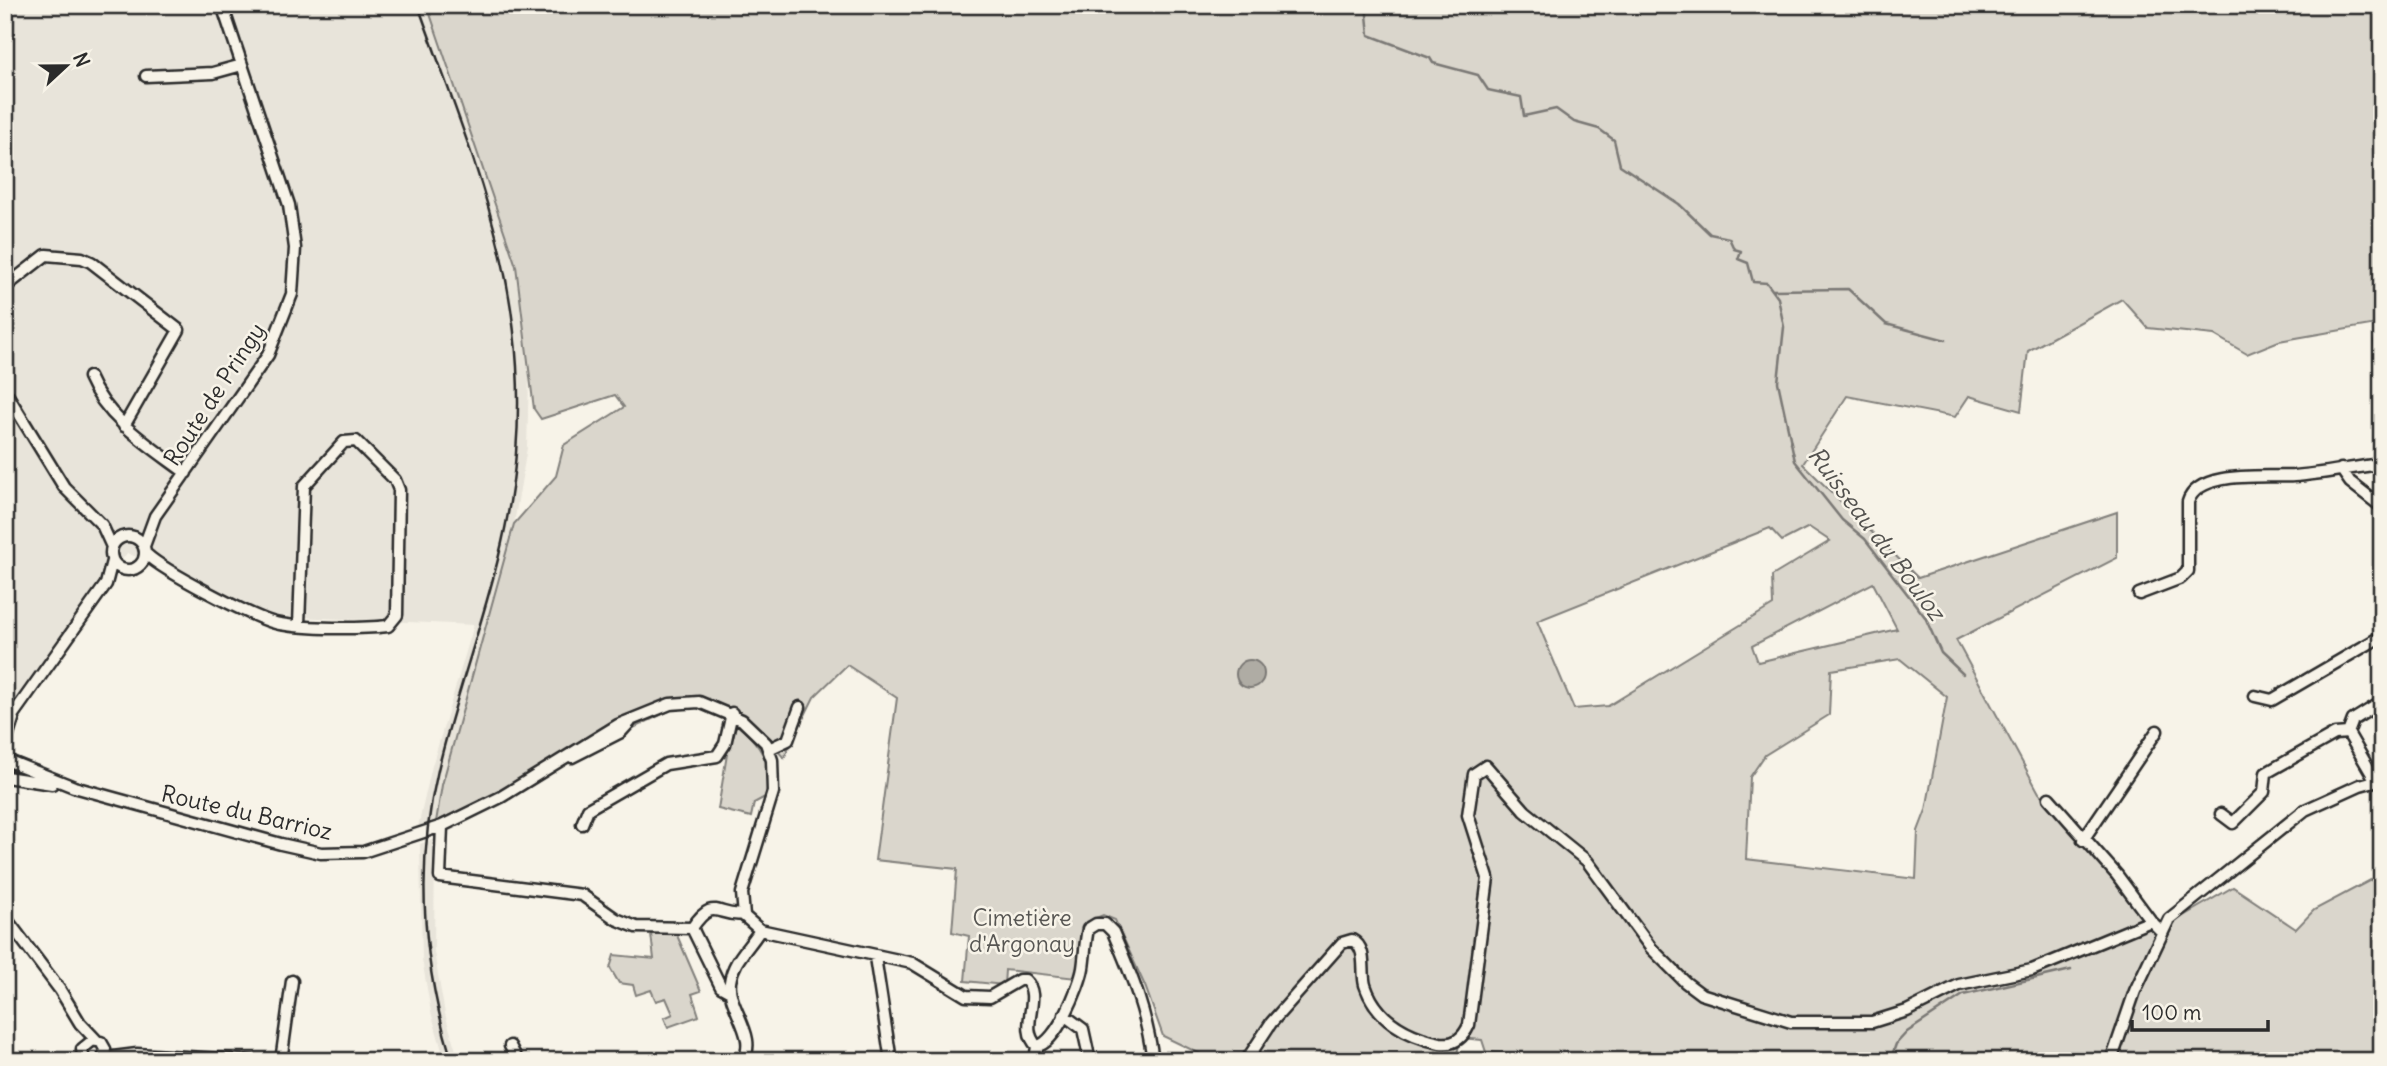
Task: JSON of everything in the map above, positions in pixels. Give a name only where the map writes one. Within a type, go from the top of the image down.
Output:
[{"type":"street","name":"Route de Pringy","points":[[129,536],[155,516],[268,355],[292,294],[295,248],[289,205],[222,5]]},
{"type":"street","points":[[146,76],[213,73],[242,65]]},
{"type":"street","points":[[5,287],[46,255],[82,258],[180,330],[124,426]]},
{"type":"street","points":[[2381,342],[2382,357]]},
{"type":"street","points":[[89,377],[104,402],[124,426],[186,473]]},
{"type":"street","points":[[5,391],[64,486],[102,525],[112,547],[112,561],[106,584]]},
{"type":"street","points":[[102,525],[129,536],[165,570],[276,624],[299,625],[385,627],[394,622],[397,615],[399,490],[395,480],[356,441],[344,442],[303,486],[299,625]]},
{"type":"street","points":[[2139,594],[2180,579],[2188,571],[2188,502],[2200,488],[2239,476],[2297,476],[2382,464]]},
{"type":"street","points":[[2341,469],[2350,482],[2382,508]]},
{"type":"street","name":"Route de Pringy","points":[[145,550],[155,516]]},
{"type":"street","points":[[112,547],[129,536]]},
{"type":"street","points":[[139,567],[145,550]]},
{"type":"street","points":[[112,561],[124,570]]},
{"type":"street","points":[[5,726],[106,584],[124,570],[139,567],[165,570]]},
{"type":"street","points":[[2255,696],[2272,700],[2382,636]]},
{"type":"street","name":"Route du Barrioz","points":[[6,777],[74,787],[312,852],[363,852],[442,826],[501,797],[618,725],[659,707],[681,702],[699,702],[732,713],[758,733],[769,749]]},
{"type":"street","points":[[2348,733],[2353,720],[2382,702]]},
{"type":"street","points":[[800,707],[788,740],[769,749],[774,772],[773,792],[742,893],[742,910],[749,924],[760,930],[912,963],[959,992],[974,997],[998,995],[1014,983],[1025,980],[1032,994],[1029,1034],[1037,1046],[1035,1061]]},
{"type":"street","points":[[582,824],[588,809],[666,764],[717,756],[725,744],[732,713]]},
{"type":"street","points":[[5,745],[14,714]]},
{"type":"street","points":[[2083,840],[2157,731]]},
{"type":"street","points":[[2111,1061],[2135,991],[2169,919],[2305,810],[2379,780],[2348,733]]},
{"type":"street","points":[[2221,814],[2234,823],[2264,792],[2266,773],[2335,734],[2348,733]]},
{"type":"street","points":[[6,777],[7,758]]},
{"type":"street","name":"Route du Barrioz","points":[[7,758],[74,787]]},
{"type":"street","points":[[1246,1061],[1257,1041],[1342,943],[1352,940],[1361,950],[1369,994],[1395,1027],[1411,1035],[1447,1044],[1457,1042],[1465,1034],[1469,1025],[1488,878],[1468,815],[1474,774],[1486,766],[1525,811],[1587,861],[1650,948],[1701,994],[1791,1022],[1872,1022],[1908,1011],[1959,985],[2032,970],[2151,921]]},
{"type":"street","points":[[2049,798],[2083,840],[2117,875],[2162,932]]},
{"type":"street","points":[[442,826],[440,877],[582,895],[616,919],[636,927],[692,928]]},
{"type":"street","points":[[692,928],[703,914],[711,909],[721,909],[730,915],[742,910]]},
{"type":"street","points":[[5,917],[60,990],[80,1023],[100,1043],[104,1059],[129,1054],[255,1061]]},
{"type":"street","points":[[1037,1046],[1051,1039],[1064,1015],[1082,974],[1088,929],[1099,923],[1113,932],[1145,1011],[1153,1061]]},
{"type":"street","points":[[692,928],[721,987],[730,992]]},
{"type":"street","points":[[745,1059],[748,1041],[730,992],[737,958],[760,930]]},
{"type":"street","points":[[875,957],[891,1061]]},
{"type":"street","points":[[281,1061],[292,981]]},
{"type":"street","points":[[1064,1015],[1083,1029],[1090,1061]]},
{"type":"street","points":[[80,1023],[83,1046],[81,1054],[85,1061]]},
{"type":"street","points":[[83,1046],[91,1041],[129,1054]]},
{"type":"street","points":[[510,1046],[518,1061]]},
{"type":"shaded area","points":[[5,5],[427,5],[516,266],[529,379],[527,448],[514,524],[442,785],[436,822],[418,827],[432,766],[474,625],[276,616],[127,553],[5,718]]},
{"type":"shaded area","points":[[1250,660],[1260,664],[1264,674],[1260,684],[1250,688],[1240,684],[1236,674],[1240,664]]},
{"type":"shaded area","points":[[435,839],[434,952],[445,1014],[459,1061],[445,1061],[431,1012],[422,959],[420,844]]},
{"type":"green space","name":"Cimetière d'Argonay","points":[[427,5],[2382,5],[2382,323],[2279,341],[2247,354],[2214,335],[2148,328],[2122,299],[2028,351],[2021,411],[1969,396],[1955,417],[1847,396],[1803,464],[1918,578],[2117,512],[2117,558],[1956,640],[2039,793],[2148,920],[2173,922],[2233,887],[2296,929],[2314,910],[2382,874],[2382,1061],[1541,1061],[1542,1056],[1486,1052],[1482,1040],[1461,1038],[1455,1061],[1303,1061],[1279,1056],[1249,1061],[1215,1061],[1163,1036],[1145,986],[1115,920],[1103,915],[1084,923],[1076,978],[1005,970],[1004,985],[965,981],[969,936],[952,932],[957,869],[875,860],[897,698],[847,665],[814,697],[784,758],[762,733],[690,701],[436,822],[442,785],[514,524],[556,476],[564,445],[624,407],[615,395],[541,419],[534,409],[516,266]],"holes":[[[1809,527],[1830,541],[1772,576],[1773,605],[1608,706],[1574,709],[1537,621],[1770,528],[1782,541]],[[1873,583],[1897,629],[1758,662],[1752,646]],[[1900,659],[1947,697],[1926,810],[1918,831],[1916,879],[1746,859],[1750,777],[1765,755],[1829,715],[1831,670]]]},
{"type":"green space","points":[[737,725],[753,739],[767,765],[768,786],[765,797],[754,803],[751,817],[718,809],[730,736]]},
{"type":"green space","points":[[676,933],[701,991],[692,994],[699,1016],[668,1027],[664,1018],[673,1014],[666,998],[656,1001],[651,990],[636,995],[633,985],[619,983],[610,968],[614,955],[654,959],[651,934]]},
{"type":"waterway","name":"Ruisseau du Bouloz","points":[[1366,5],[1369,35],[1430,58],[1433,63],[1478,75],[1488,90],[1521,97],[1524,116],[1556,109],[1574,122],[1599,129],[1614,140],[1620,165],[1679,204],[1710,234],[1729,238],[1734,249],[1741,251],[1738,259],[1748,263],[1753,282],[1767,283],[1778,298],[1784,327],[1778,382],[1795,461],[1842,520],[1865,539],[1925,617],[1941,653],[1963,674]]},
{"type":"waterway","points":[[1772,290],[1848,289],[1886,324],[1946,340]]},
{"type":"waterway","points":[[1890,1061],[1896,1044],[1907,1032],[1963,995],[2071,970]]},
{"type":"waterway","points":[[1432,1061],[1436,1052]]},
{"type":"railway","points":[[418,5],[477,170],[493,224],[506,278],[518,392],[516,453],[504,534],[438,770],[426,843],[429,953],[434,990],[452,1061]]}]
